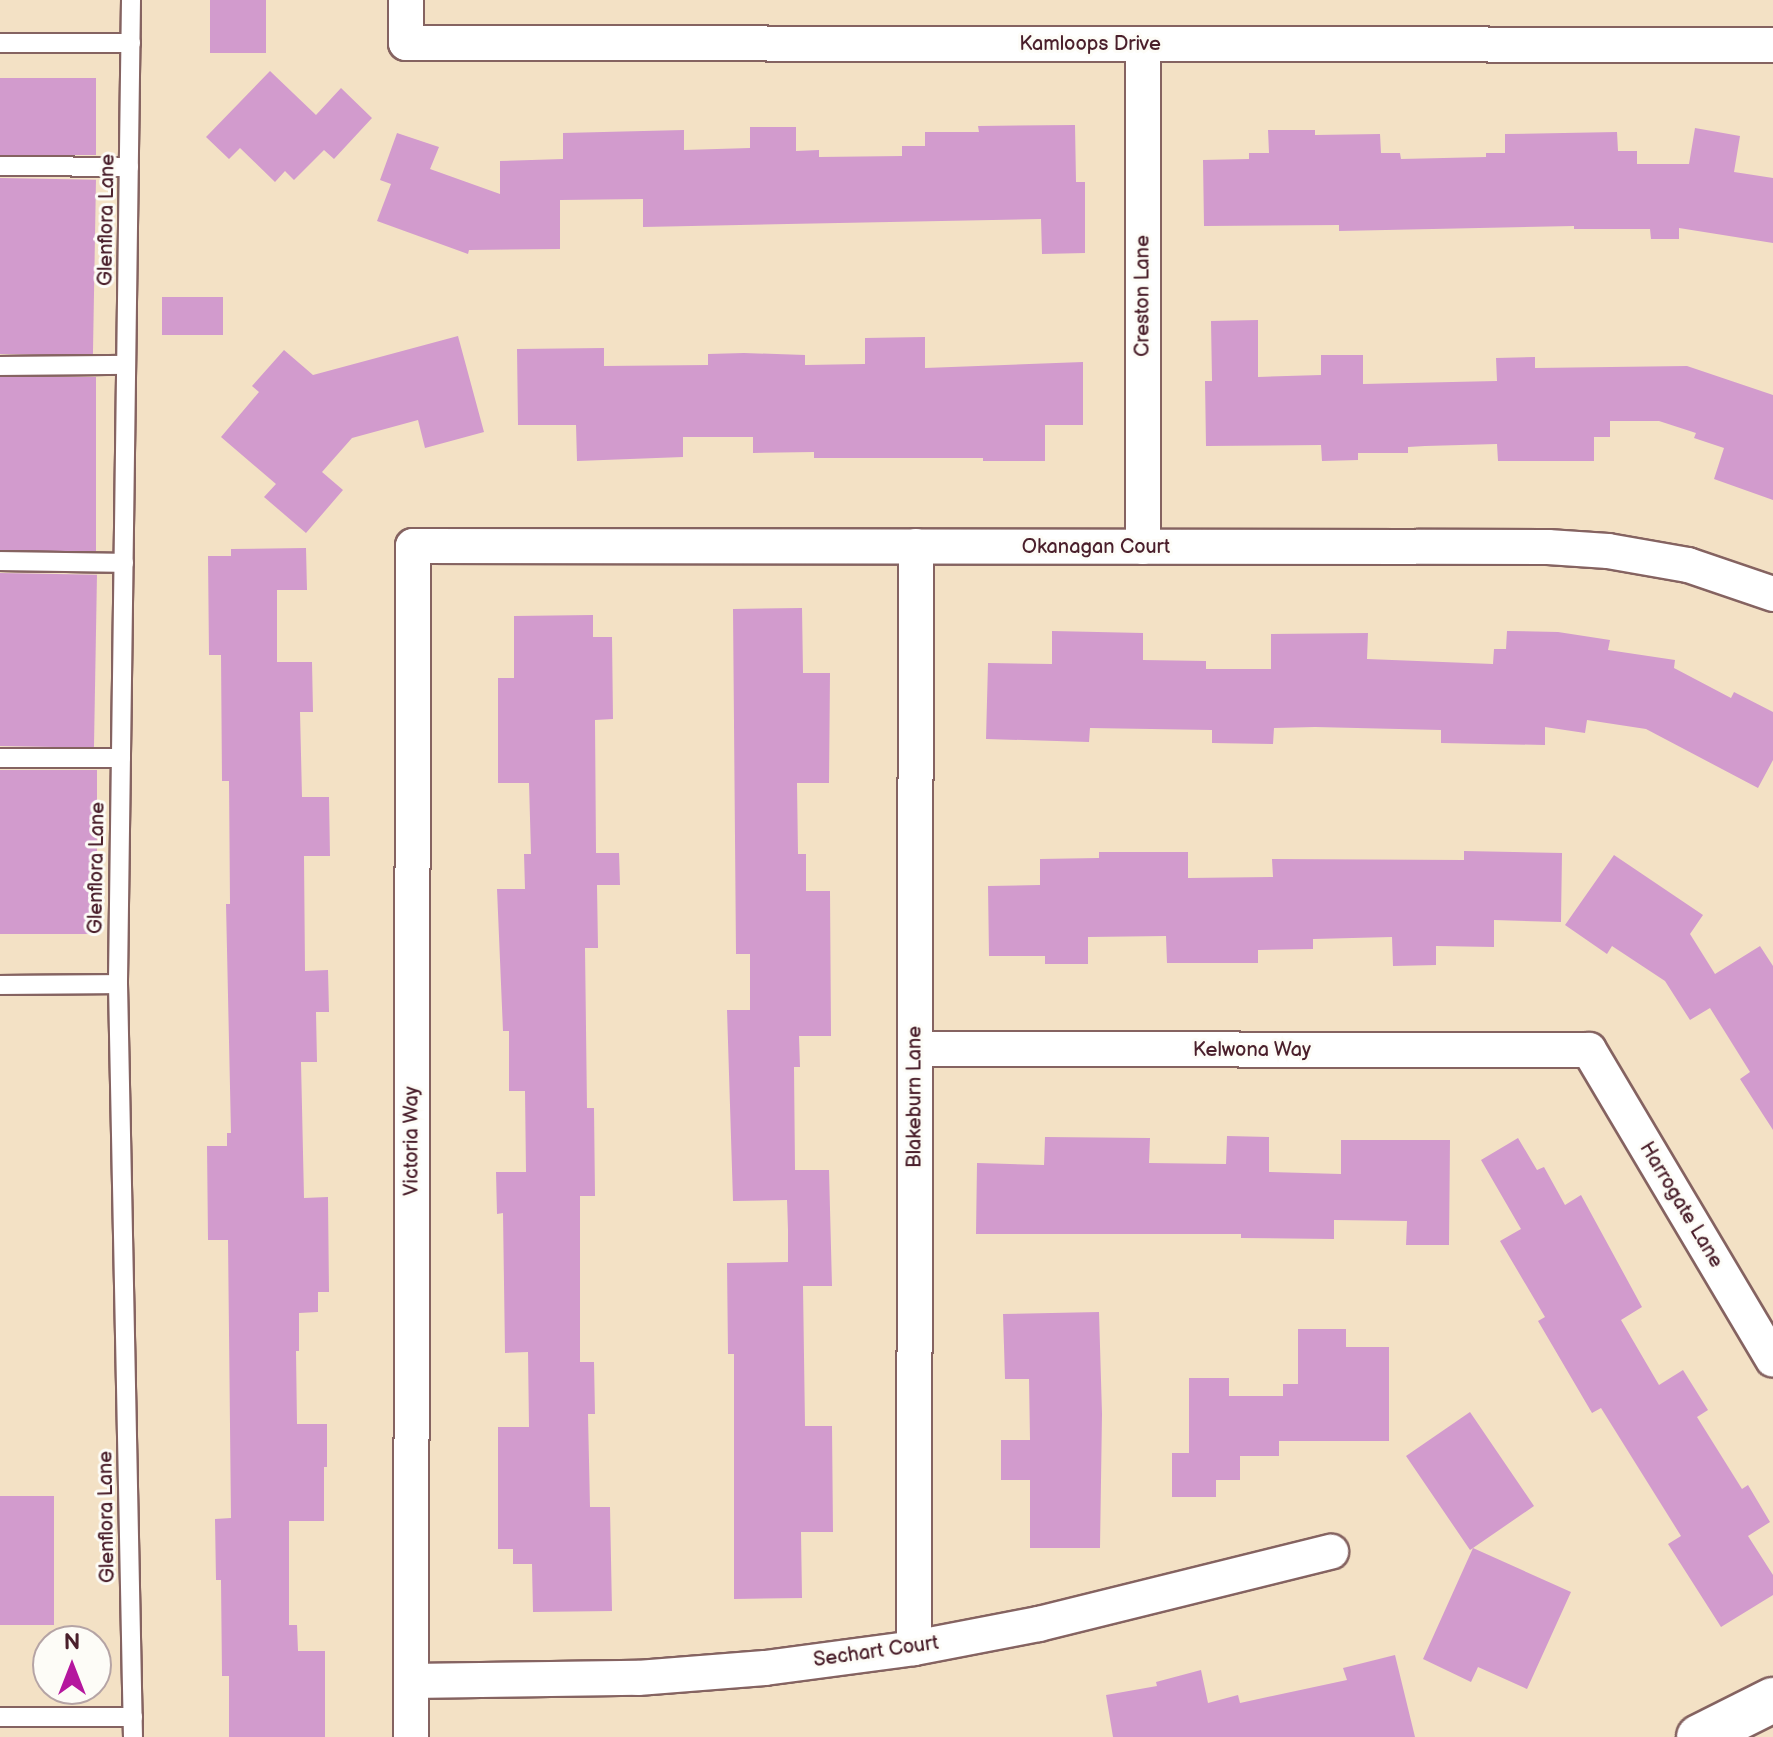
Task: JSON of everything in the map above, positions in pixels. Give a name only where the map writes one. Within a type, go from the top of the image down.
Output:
[{"type":"street","name":"Kamloops Drive","points":[[406,0],[406,43],[1773,45]]},
{"type":"street","name":"Creston Lane","points":[[1143,44],[1143,547]]},
{"type":"street","name":"Okanagan Court","points":[[413,546],[1548,547],[1608,551],[1688,565],[1773,594]]},
{"type":"street","name":"Victoria Way","points":[[411,1737],[413,546]]},
{"type":"street","name":"Blakeburn Lane","points":[[914,1648],[916,546]]},
{"type":"street","name":"Kelwona Way","points":[[915,1049],[1589,1050]]},
{"type":"street","name":"Harrogate Lane","points":[[1589,1050],[1773,1360]]},
{"type":"street","name":"Sechart Court","points":[[411,1681],[638,1678],[765,1668],[914,1648],[1039,1624],[1331,1552]]},
{"type":"street","points":[[1699,1737],[1773,1700]]},
{"type":"lane","name":"Glenflora Lane","points":[[131,0],[118,984],[133,1737]]},
{"type":"lane","points":[[0,43],[131,43]]},
{"type":"lane","points":[[0,166],[129,167]]},
{"type":"lane","points":[[0,366],[126,365]]},
{"type":"lane","points":[[0,561],[124,563]]},
{"type":"lane","points":[[0,758],[121,758]]},
{"type":"lane","points":[[0,985],[118,984]]},
{"type":"lane","points":[[0,1717],[133,1717]]},
{"type":"building","points":[[210,0],[266,0],[266,53],[210,53]]},
{"type":"building","points":[[270,71],[316,115],[341,88],[372,118],[334,159],[324,150],[294,180],[285,171],[275,182],[240,148],[229,159],[206,137]]},
{"type":"building","points":[[0,78],[96,78],[96,155],[0,155]]},
{"type":"building","points":[[1075,125],[1076,182],[1085,182],[1085,253],[1042,254],[1041,219],[643,227],[643,199],[560,200],[560,249],[469,250],[468,254],[377,221],[391,184],[380,180],[397,133],[439,147],[430,169],[500,194],[500,161],[563,159],[563,133],[684,130],[684,150],[750,148],[750,127],[796,127],[796,151],[819,150],[819,157],[902,156],[902,146],[925,146],[925,132],[979,132],[978,126]]},
{"type":"building","points":[[1695,128],[1740,136],[1734,172],[1773,178],[1773,243],[1679,228],[1679,239],[1651,239],[1650,229],[1574,229],[1574,226],[1339,231],[1339,225],[1204,226],[1203,160],[1249,159],[1249,153],[1269,153],[1268,130],[1315,130],[1315,135],[1380,134],[1381,153],[1400,153],[1401,159],[1486,157],[1486,153],[1505,153],[1505,134],[1617,132],[1618,151],[1637,151],[1637,164],[1689,164]]},
{"type":"building","points":[[0,178],[96,180],[93,356],[0,354]]},
{"type":"building","points":[[162,297],[223,297],[223,335],[162,335]]},
{"type":"building","points":[[1258,320],[1258,377],[1321,375],[1321,355],[1363,355],[1363,384],[1497,381],[1496,358],[1535,357],[1535,368],[1687,366],[1773,395],[1773,500],[1714,479],[1724,448],[1694,438],[1696,433],[1659,421],[1610,421],[1610,437],[1594,437],[1594,461],[1498,461],[1497,444],[1408,447],[1408,453],[1358,453],[1358,460],[1322,461],[1321,445],[1206,446],[1205,381],[1212,381],[1211,321]]},
{"type":"building","points":[[458,336],[484,432],[425,448],[418,420],[352,438],[322,472],[343,490],[306,533],[264,497],[276,484],[221,437],[259,392],[252,386],[284,350],[313,375]]},
{"type":"building","points":[[925,337],[925,368],[1083,362],[1083,425],[1045,425],[1045,461],[814,458],[814,452],[753,453],[753,437],[683,437],[683,457],[577,461],[576,425],[518,425],[517,349],[604,348],[604,366],[708,365],[708,354],[744,353],[805,355],[805,365],[865,364],[865,338]]},
{"type":"building","points":[[0,377],[96,377],[96,551],[0,551]]},
{"type":"building","points":[[306,548],[307,590],[277,590],[277,662],[312,662],[313,712],[300,712],[302,797],[329,797],[330,856],[304,856],[305,971],[328,970],[329,1012],[316,1012],[317,1062],[301,1062],[304,1198],[328,1197],[329,1292],[318,1292],[318,1312],[299,1313],[299,1351],[296,1351],[297,1424],[327,1424],[327,1467],[324,1467],[324,1521],[289,1521],[289,1625],[297,1625],[298,1651],[325,1651],[325,1737],[229,1737],[229,1676],[222,1676],[221,1580],[216,1580],[215,1519],[231,1518],[228,1240],[208,1240],[207,1146],[227,1146],[227,1133],[231,1133],[226,904],[230,904],[229,781],[222,781],[221,655],[209,655],[208,556],[231,556],[231,549]]},
{"type":"building","points":[[0,573],[97,575],[94,748],[0,746]]},
{"type":"building","points":[[802,608],[803,673],[830,673],[829,783],[797,783],[798,854],[806,854],[806,891],[830,891],[831,1036],[799,1036],[800,1067],[794,1067],[795,1170],[829,1170],[832,1286],[803,1286],[805,1426],[832,1426],[833,1532],[801,1532],[802,1598],[734,1599],[734,1354],[728,1354],[727,1263],[788,1262],[788,1230],[787,1200],[733,1201],[727,1010],[750,1010],[750,954],[736,954],[733,609]]},
{"type":"building","points":[[593,615],[593,637],[612,637],[613,719],[595,720],[596,853],[619,853],[620,885],[597,885],[598,948],[585,948],[587,1108],[594,1108],[595,1196],[580,1196],[580,1362],[594,1362],[595,1414],[588,1414],[590,1507],[610,1507],[612,1611],[533,1612],[532,1564],[513,1564],[513,1549],[498,1549],[498,1427],[529,1427],[528,1352],[505,1353],[503,1213],[497,1214],[496,1172],[526,1172],[525,1091],[509,1091],[509,1031],[503,1031],[497,889],[525,889],[524,854],[531,854],[529,783],[498,783],[498,678],[514,678],[514,616]]},
{"type":"building","points":[[1052,631],[1143,633],[1143,660],[1206,661],[1206,669],[1271,669],[1271,634],[1368,633],[1367,659],[1493,664],[1494,649],[1506,649],[1507,631],[1558,632],[1610,640],[1608,650],[1675,660],[1674,668],[1731,698],[1734,692],[1773,712],[1773,760],[1758,788],[1646,729],[1587,720],[1585,733],[1545,727],[1545,745],[1441,743],[1441,730],[1315,727],[1274,728],[1273,744],[1212,743],[1212,730],[1090,728],[1089,742],[986,739],[988,663],[1052,664]]},
{"type":"building","points":[[0,770],[97,770],[97,934],[0,934]]},
{"type":"building","points":[[1464,851],[1562,853],[1561,922],[1494,920],[1494,947],[1436,946],[1436,965],[1393,966],[1392,937],[1313,939],[1313,949],[1258,950],[1258,963],[1167,963],[1166,936],[1088,937],[1088,964],[1045,964],[1045,956],[989,956],[988,886],[1040,885],[1040,859],[1099,858],[1099,852],[1188,852],[1188,878],[1273,877],[1272,859],[1464,860]]},
{"type":"building","points":[[1614,855],[1703,915],[1690,934],[1715,974],[1760,946],[1773,966],[1773,1130],[1740,1079],[1750,1072],[1710,1008],[1690,1020],[1665,981],[1612,946],[1607,954],[1565,925]]},
{"type":"building","points":[[1227,1136],[1269,1137],[1269,1172],[1341,1174],[1341,1140],[1450,1140],[1449,1245],[1406,1245],[1407,1221],[1334,1220],[1334,1239],[1241,1238],[1241,1234],[976,1234],[977,1163],[1044,1165],[1045,1137],[1150,1138],[1149,1163],[1226,1164]]},
{"type":"building","points":[[1518,1138],[1537,1170],[1544,1167],[1565,1205],[1581,1195],[1642,1307],[1621,1320],[1659,1385],[1683,1370],[1708,1410],[1697,1417],[1742,1489],[1748,1485],[1770,1522],[1748,1536],[1773,1575],[1773,1595],[1721,1627],[1668,1544],[1681,1536],[1601,1408],[1592,1413],[1538,1321],[1545,1317],[1500,1241],[1521,1229],[1481,1160]]},
{"type":"building","points":[[1099,1312],[1102,1414],[1100,1548],[1030,1548],[1030,1480],[1001,1480],[1001,1440],[1030,1440],[1029,1379],[1005,1379],[1003,1314]]},
{"type":"building","points":[[1298,1329],[1346,1329],[1346,1347],[1389,1347],[1389,1441],[1279,1441],[1279,1456],[1240,1456],[1240,1480],[1216,1480],[1216,1497],[1172,1497],[1172,1453],[1189,1453],[1189,1378],[1229,1378],[1229,1396],[1283,1396],[1283,1384],[1298,1384]]},
{"type":"building","points":[[1470,1412],[1534,1506],[1470,1550],[1406,1456]]},
{"type":"building","points":[[0,1496],[54,1496],[54,1625],[0,1625]]},
{"type":"building","points":[[1473,1548],[1571,1592],[1527,1689],[1478,1667],[1471,1682],[1423,1659]]},
{"type":"building","points":[[1395,1655],[1415,1737],[1113,1737],[1106,1695],[1157,1686],[1156,1682],[1201,1670],[1208,1703],[1238,1695],[1240,1703],[1347,1680],[1343,1668]]}]
